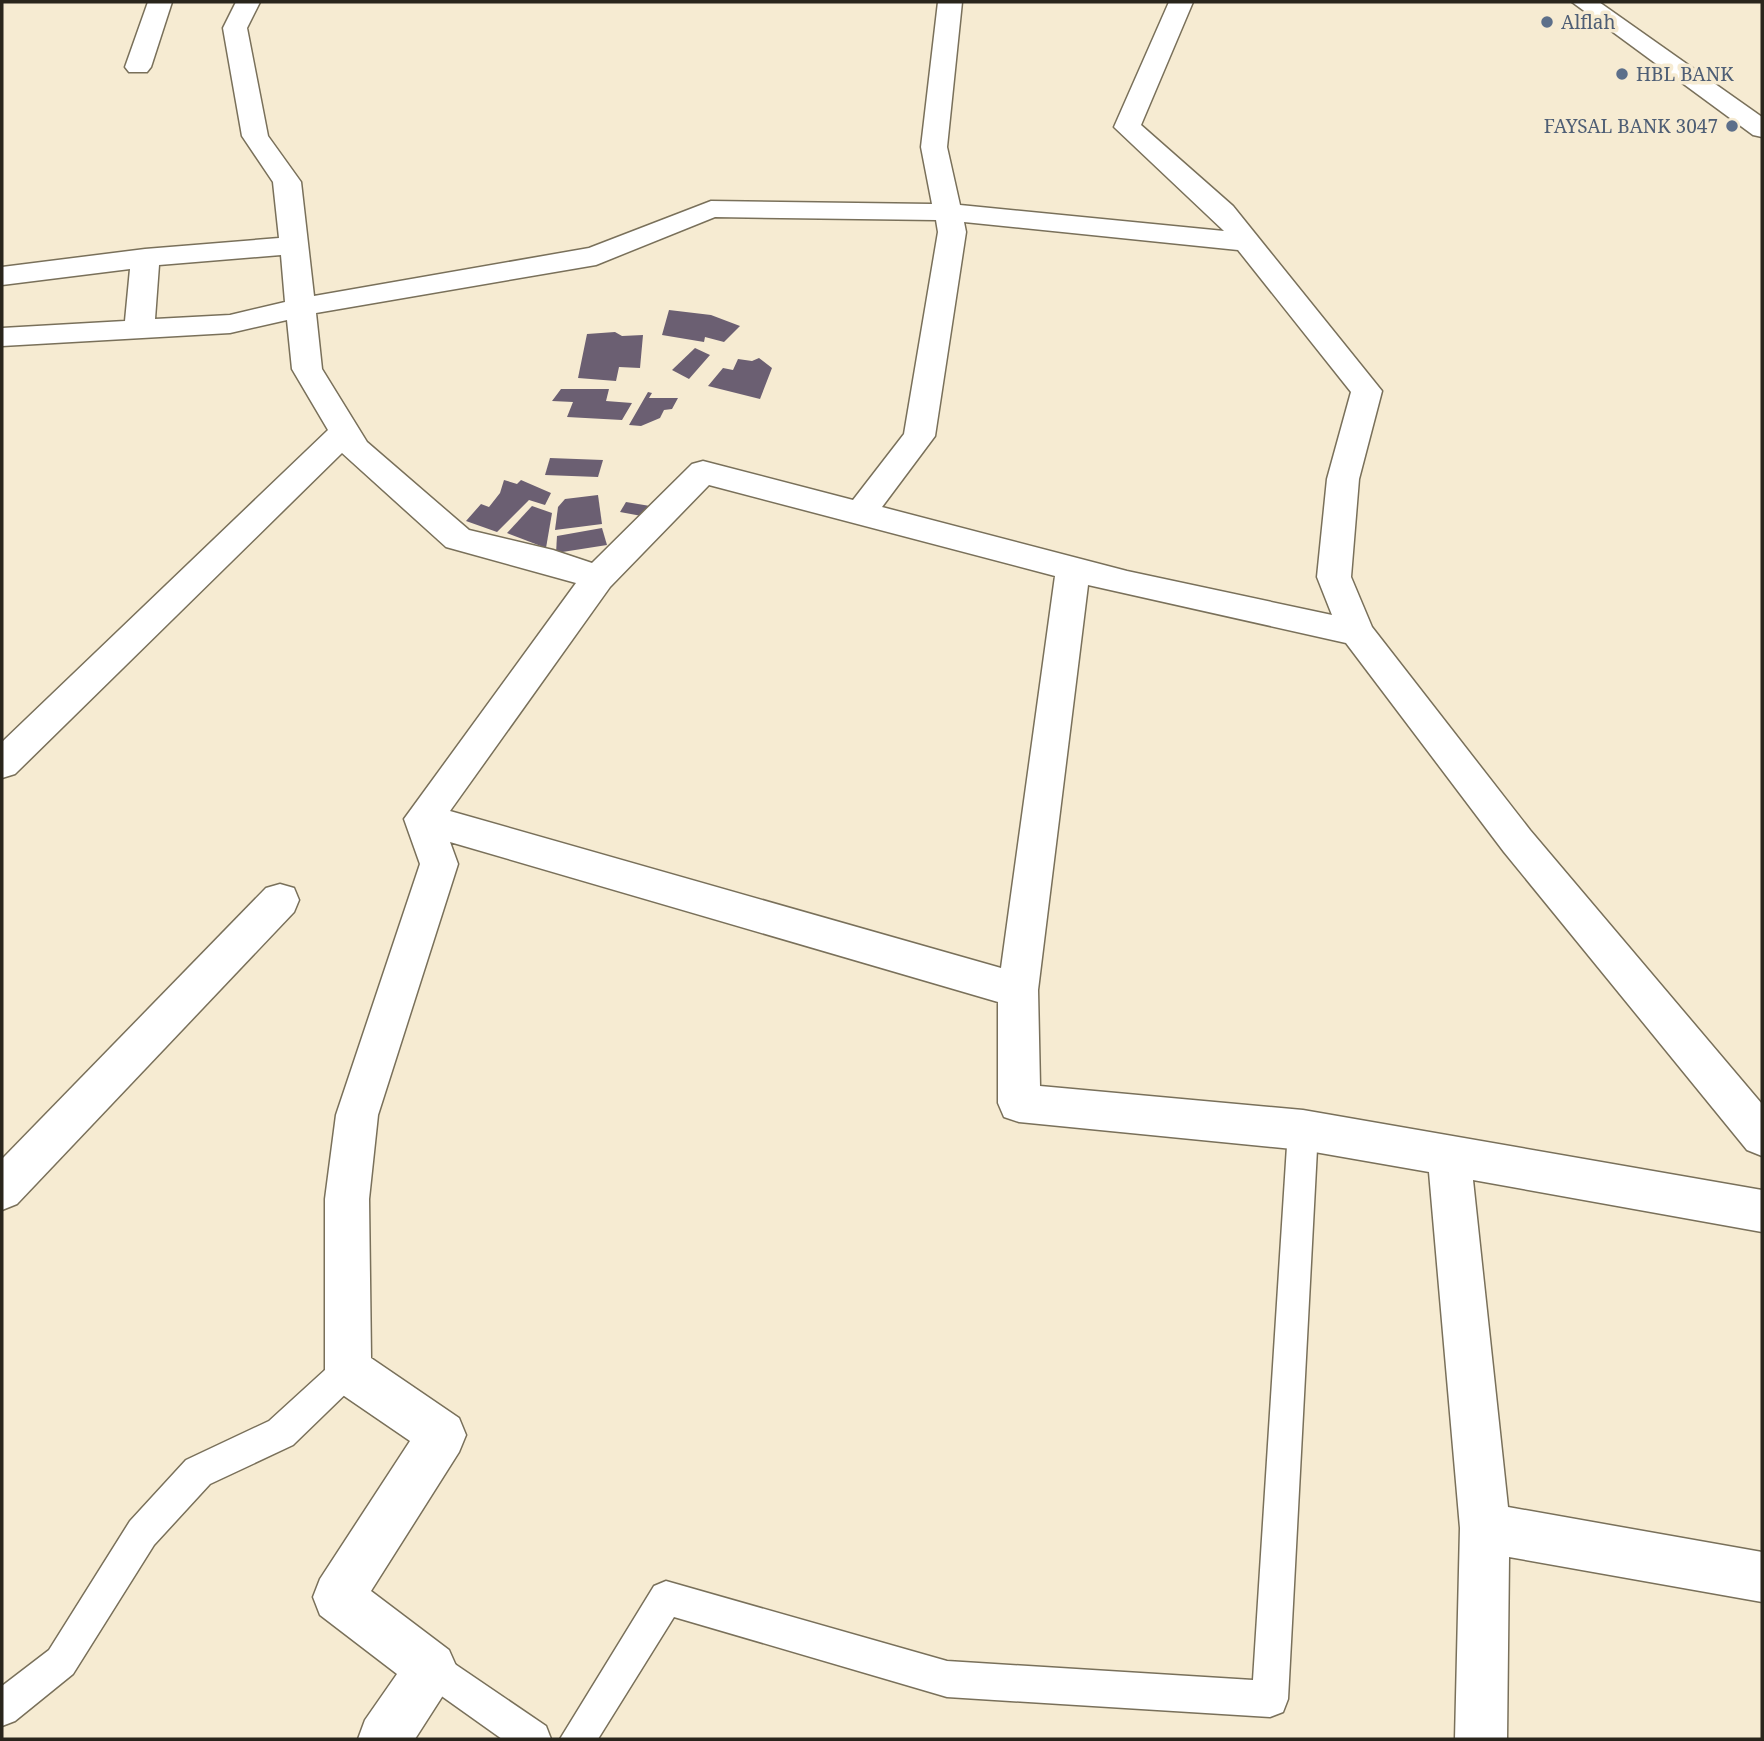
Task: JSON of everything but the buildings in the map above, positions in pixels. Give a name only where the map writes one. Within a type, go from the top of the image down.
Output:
[{"type":"street","points":[[138,67],[160,2]]},
{"type":"street","points":[[248,2],[235,28],[255,136],[287,182],[307,369],[345,432],[356,450],[458,539],[554,562],[598,578]]},
{"type":"street","points":[[860,513],[919,436],[953,232],[934,147],[950,2]]},
{"type":"street","points":[[1181,2],[1126,127],[1223,212],[1367,391],[1343,479],[1334,576],[1357,633],[1517,841],[1762,1136]]},
{"type":"street","points":[[1584,2],[1762,129]]},
{"type":"street","points":[[2,337],[230,324],[302,308],[596,256],[711,209],[948,212],[1248,242]]},
{"type":"street","points":[[2,276],[145,258],[294,245]]},
{"type":"street","points":[[139,329],[145,258]]},
{"type":"street","points":[[2,764],[345,432]]},
{"type":"street","points":[[423,819],[598,578],[704,472],[1073,569],[1357,633]]},
{"type":"street","points":[[1073,569],[1017,990],[1019,1103],[1303,1130],[1762,1211]]},
{"type":"street","points":[[423,819],[1017,990]]},
{"type":"street","points":[[384,1739],[431,1668],[338,1597],[442,1435],[348,1370],[347,1199],[357,1115],[439,864],[423,819]]},
{"type":"street","points":[[2,1189],[280,900]]},
{"type":"street","points":[[1448,1155],[1485,1528],[1481,1739]]},
{"type":"street","points":[[1485,1528],[1762,1577]]},
{"type":"lane","points":[[578,1739],[666,1598],[947,1679],[1270,1699],[1303,1130]]},
{"type":"lane","points":[[2,1709],[61,1662],[142,1534],[198,1472],[281,1433],[348,1370]]},
{"type":"lane","points":[[431,1668],[533,1739]]},
{"type":"place","name":"Alflah","points":[[1547,22]]},
{"type":"place","name":"HBL BANK","points":[[1622,74]]},
{"type":"place","name":"FAYSAL BANK 3047","points":[[1732,126]]}]
